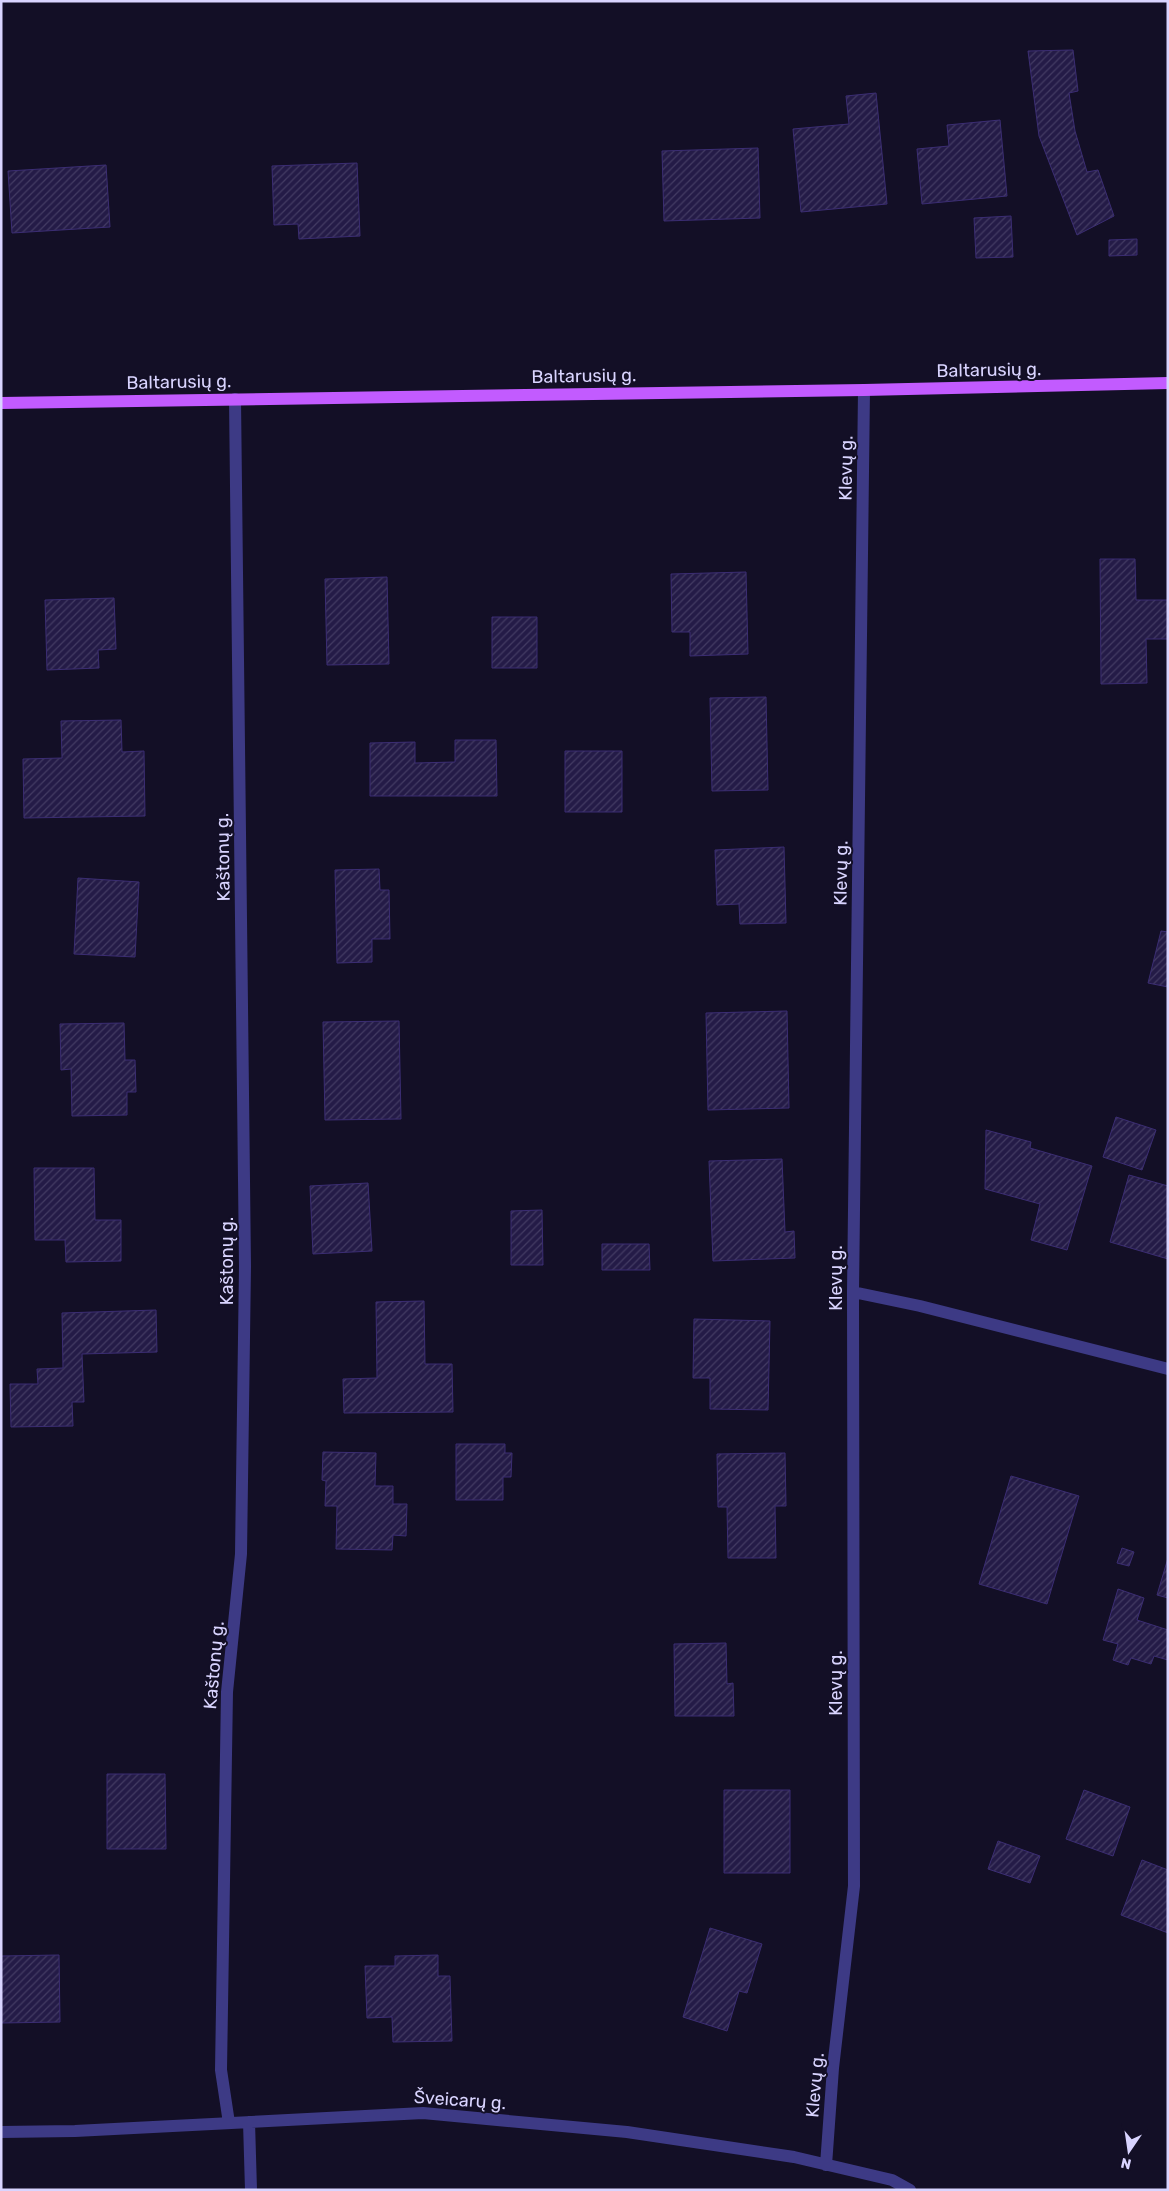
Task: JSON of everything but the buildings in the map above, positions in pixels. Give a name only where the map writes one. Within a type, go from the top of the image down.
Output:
[{"type":"main road","name":"Baltarusių g.","points":[[1,403],[864,390],[1168,383]]},
{"type":"street","name":"Klevų g.","points":[[826,2165],[833,2068],[854,1886],[853,1292],[864,390]]},
{"type":"street","name":"Kaštonų g.","points":[[229,2123],[221,2070],[227,1692],[241,1554],[245,1266],[235,399]]},
{"type":"street","points":[[853,1292],[920,1306],[1168,1369]]},
{"type":"street","name":"Šveicarų g.","points":[[1,2132],[75,2131],[423,2113],[627,2132],[794,2157],[892,2180],[910,2190]]},
{"type":"street","points":[[249,2122],[251,2190]]}]
